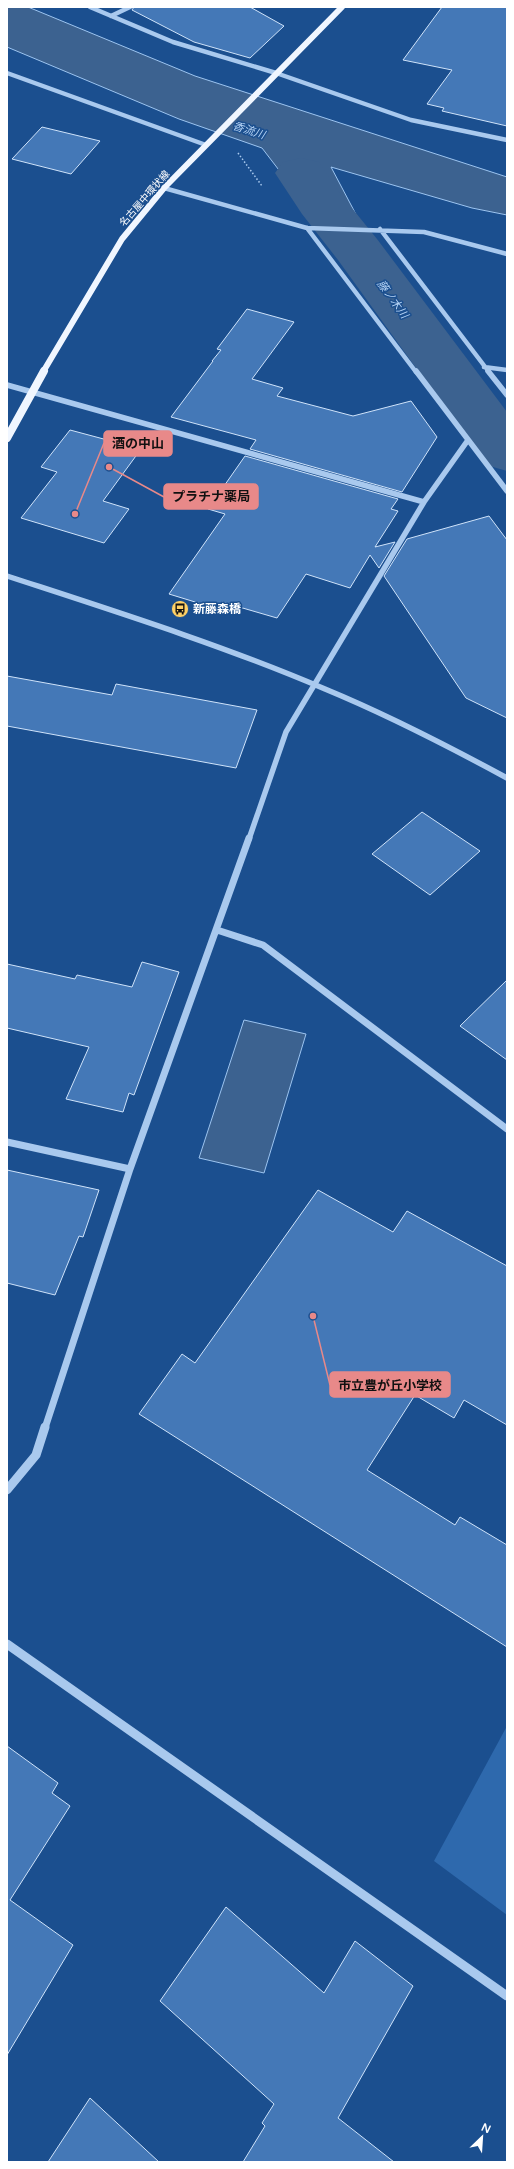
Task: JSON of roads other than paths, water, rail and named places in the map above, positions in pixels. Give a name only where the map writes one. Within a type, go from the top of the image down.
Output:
[{"type":"main road","name":"名古屋中環状線","points":[[7,438],[31,392],[122,239],[164,188],[342,7]]},
{"type":"street","points":[[90,7],[173,42],[276,73],[411,120],[507,140]]},
{"type":"street","points":[[111,16],[130,7]]},
{"type":"street","points":[[7,73],[206,145]]},
{"type":"street","points":[[164,188],[307,228],[380,229],[424,232],[507,254]]},
{"type":"street","points":[[307,228],[507,491]]},
{"type":"street","points":[[380,229],[484,367],[507,395]]},
{"type":"street","points":[[484,367],[507,370]]},
{"type":"street","points":[[7,385],[424,502]]},
{"type":"street","points":[[7,1490],[36,1455],[130,1168],[218,930],[286,732],[424,502],[468,440]]},
{"type":"street","points":[[7,576],[158,624],[315,684],[452,746],[507,778]]},
{"type":"street","points":[[218,930],[263,945],[507,1129]]},
{"type":"street","points":[[7,1142],[130,1168]]},
{"type":"street","points":[[7,1644],[507,1996]]},
{"type":"water","name":"香流川","points":[[7,7],[28,7],[195,76],[507,177],[507,215],[472,208],[331,167],[379,258],[351,264],[262,148],[179,119],[7,47]]},
{"type":"water","points":[[244,1020],[306,1034],[264,1173],[199,1158]]},
{"type":"waterway","name":"藤ノ木川","points":[[301,173],[320,203],[351,240],[431,352],[507,452]]},
{"type":"place","name":"プラチナ薬局","points":[[109,467]]},
{"type":"place","name":"酒の中山","points":[[75,514]]},
{"type":"place","name":"新藤森橋","points":[[180,609]]},
{"type":"place","name":"市立豊が丘小学校","points":[[313,1316]]}]
